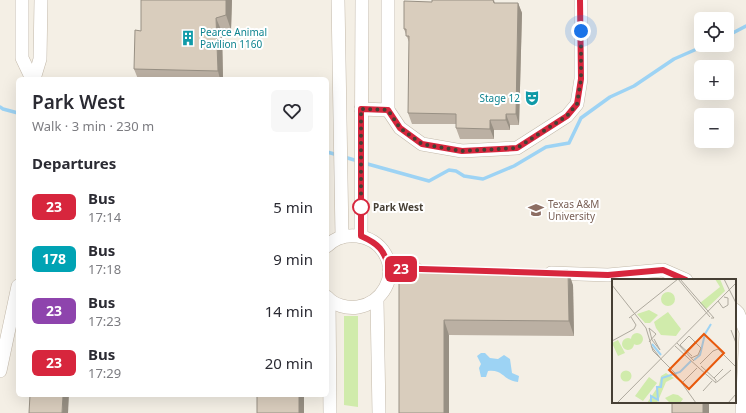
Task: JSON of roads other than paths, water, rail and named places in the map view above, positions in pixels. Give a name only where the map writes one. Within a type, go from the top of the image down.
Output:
[{"type":"street","points":[[22,0],[22,58],[32,77]]},
{"type":"street","points":[[34,77],[40,59],[41,0]]},
{"type":"street","points":[[338,0],[342,237]]},
{"type":"street","points":[[361,236],[362,0]]},
{"type":"street","points":[[388,0],[388,110],[400,128],[422,144],[462,151],[517,148],[567,116],[577,104],[581,79],[580,0]]},
{"type":"street","points":[[361,109],[388,110]]},
{"type":"street","points":[[329,244],[342,237],[351,235],[361,236],[375,243],[385,254],[389,268],[389,280],[384,291],[377,300],[366,306],[353,308],[340,306],[329,299]]},
{"type":"street","points":[[389,268],[426,269]]},
{"type":"street","points":[[542,273],[608,275],[663,270],[684,279]]},
{"type":"street","points":[[0,371],[16,295]]},
{"type":"street","points":[[377,300],[379,413]]},
{"type":"street","points":[[736,311],[746,332],[742,413]]},
{"type":"street","points":[[329,356],[330,413]]},
{"type":"water","points":[[481,353],[485,353],[490,358],[498,359],[504,355],[510,359],[512,373],[519,376],[518,382],[509,380],[501,373],[493,371],[488,371],[486,377],[481,377],[479,368],[481,364],[477,356]]},
{"type":"waterway","points":[[734,32],[746,26]]},
{"type":"waterway","points":[[364,163],[429,181],[449,170],[456,171],[464,176],[483,179],[514,166],[546,147],[569,143],[581,118],[610,97],[634,86],[674,59],[694,50]]},
{"type":"waterway","points":[[0,107],[16,112]]},
{"type":"waterway","points":[[329,153],[338,155]]},
{"type":"waterway","points":[[344,157],[358,161]]},
{"type":"place","name":"Pearce Animal Pavilion 1160","points":[[188,38]]},
{"type":"place","name":"Stage 12","points":[[532,98]]},
{"type":"place","name":"Park West","points":[[361,207]]},
{"type":"place","name":"Texas A&M University","points":[[536,210]]}]
